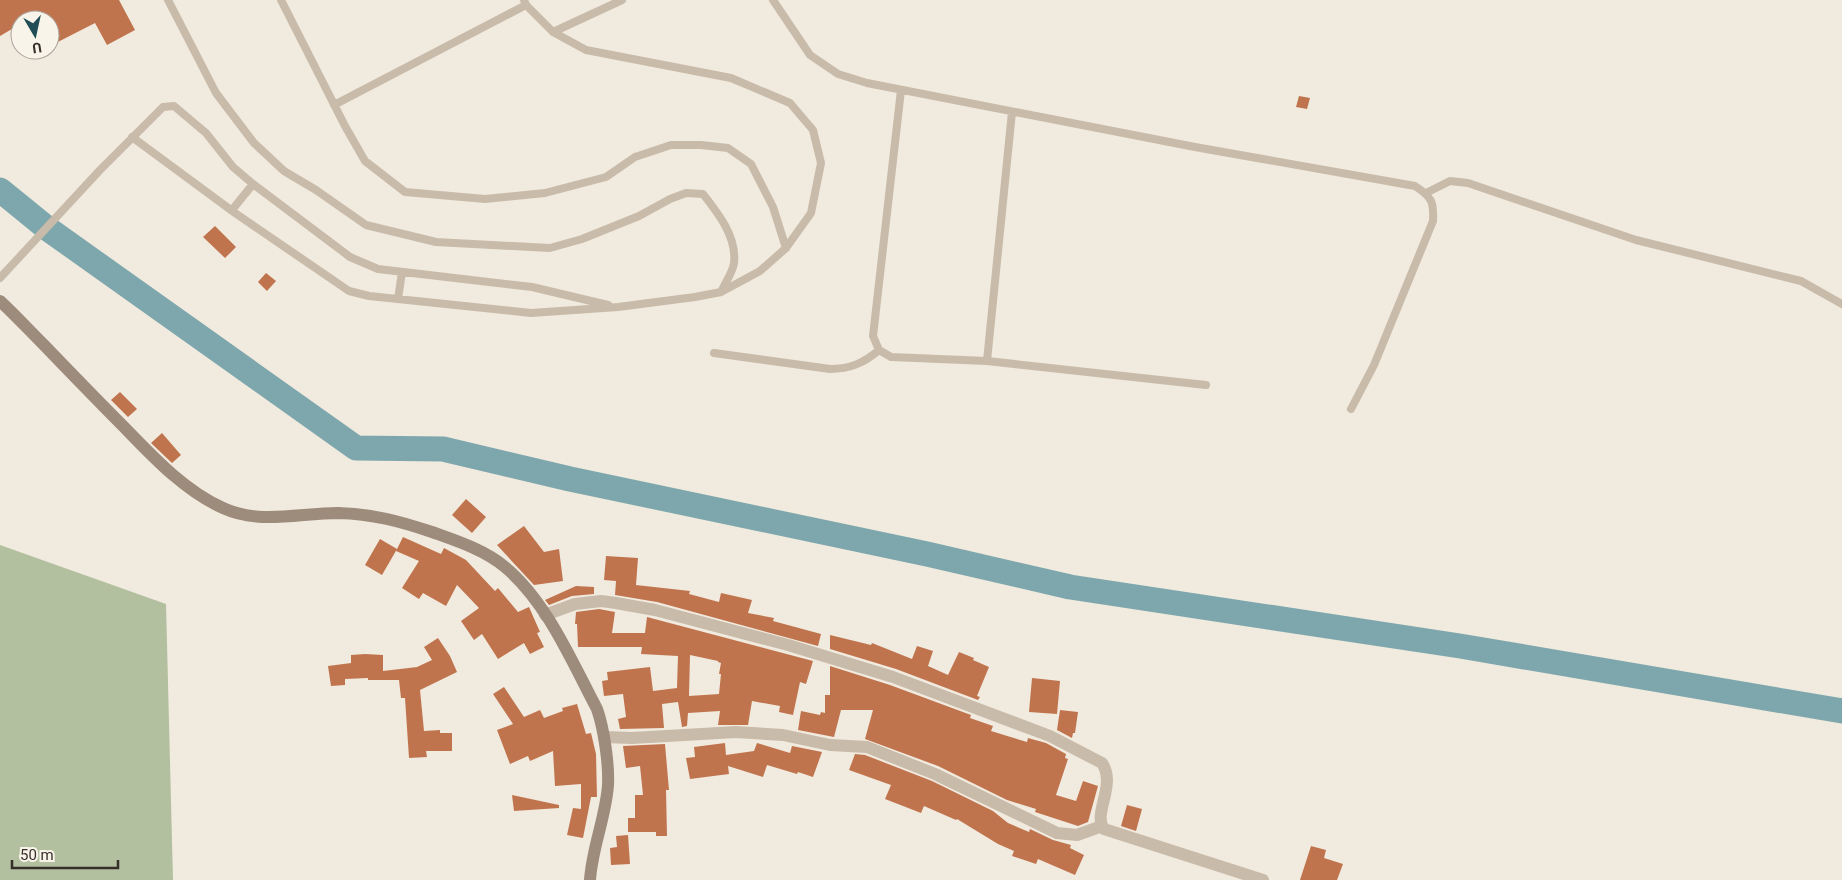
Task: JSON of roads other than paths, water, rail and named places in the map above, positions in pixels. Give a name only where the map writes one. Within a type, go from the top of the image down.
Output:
[{"type":"main road","points":[[0,301],[157,460],[205,498],[235,513],[259,518],[330,513],[367,514],[405,523],[453,540],[479,550],[505,566],[522,583],[545,615],[561,641],[601,720],[608,785],[592,859],[590,880]]},
{"type":"street","points":[[545,615],[586,602],[616,603],[655,610],[868,669],[1050,736],[1102,763],[1107,770],[1108,781],[1100,820],[1106,830],[1263,880]]},
{"type":"street","points":[[604,737],[632,738],[736,732],[783,736],[830,745],[867,747],[935,774],[1057,833],[1077,835],[1102,826]]},
{"type":"lane","points":[[168,0],[216,92],[254,143],[284,171],[316,190],[366,225],[436,242],[550,248],[582,239],[639,216],[670,199],[686,193],[703,194],[719,215],[732,243],[734,264],[721,292]]},
{"type":"lane","points":[[281,0],[334,105],[365,161],[405,192],[485,200],[545,193],[606,177],[636,157],[671,146],[702,145],[728,148],[751,164],[773,207],[786,248]]},
{"type":"lane","points":[[553,32],[622,0]]},
{"type":"lane","points":[[773,0],[810,55],[838,74],[867,83],[1195,147],[1415,186],[1426,193],[1434,205],[1433,222],[1374,365],[1351,409]]},
{"type":"lane","points":[[132,137],[232,210],[349,291],[369,296],[531,313],[618,307],[721,292],[760,271],[786,248],[811,213],[821,163],[813,130],[790,103],[731,78],[586,50],[553,32],[525,2],[334,105]]},
{"type":"lane","points":[[901,90],[873,336],[879,350],[891,356],[987,361],[1206,385]]},
{"type":"lane","points":[[0,278],[132,137],[163,107],[174,106],[206,133],[233,167],[350,257],[378,269],[532,287],[618,307]]},
{"type":"lane","points":[[987,361],[1012,112]]},
{"type":"lane","points":[[1426,193],[1450,181],[1468,183],[1636,240],[1801,281],[1842,304]]},
{"type":"lane","points":[[232,210],[253,184]]},
{"type":"lane","points":[[398,299],[402,272]]},
{"type":"lane","points":[[714,353],[830,369],[843,369],[861,364],[879,350]]},
{"type":"waterway","points":[[0,190],[48,229],[356,448],[443,449],[570,479],[927,554],[1070,587],[1460,646],[1842,711]]}]
